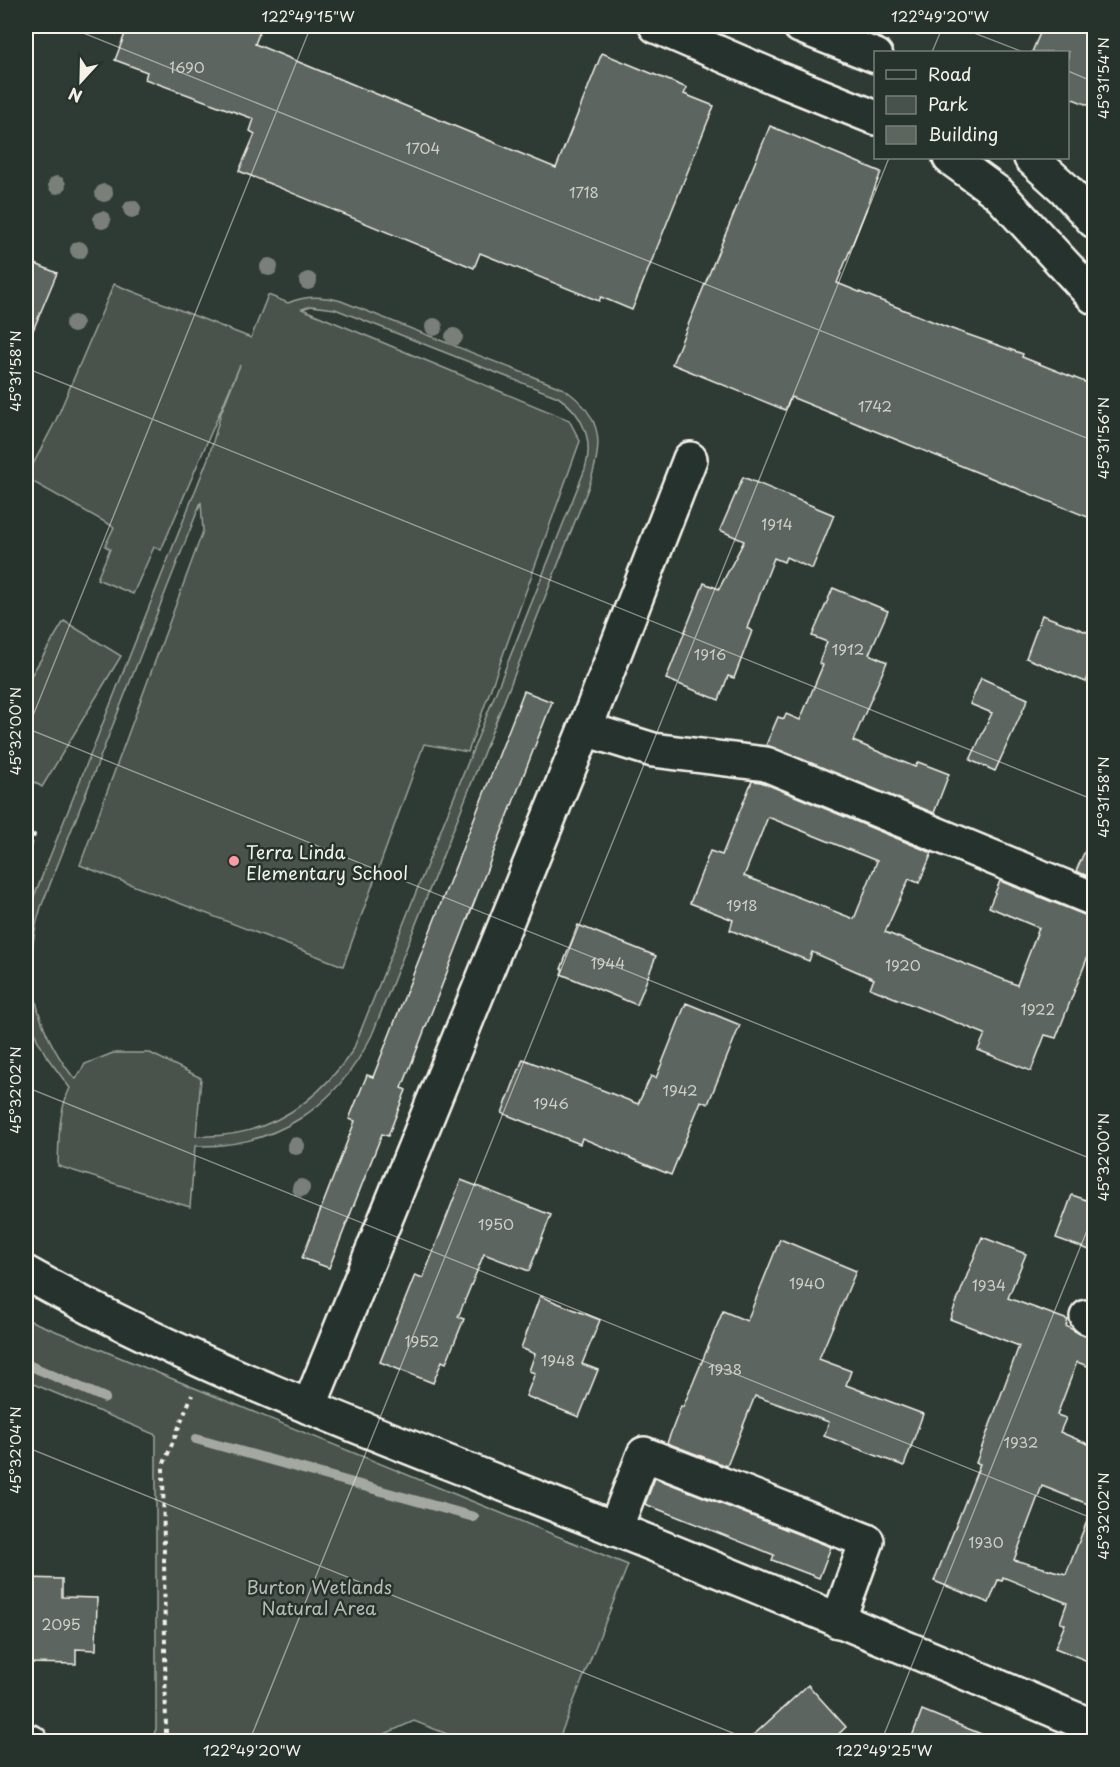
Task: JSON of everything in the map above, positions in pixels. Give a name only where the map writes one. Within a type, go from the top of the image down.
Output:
[{"type":"street","points":[[656,26],[874,117]]},
{"type":"street","points":[[800,26],[874,55]]},
{"type":"street","points":[[951,159],[998,193],[1095,297]]},
{"type":"street","points":[[1032,159],[1095,221]]},
{"type":"street","points":[[309,1407],[585,729],[690,459]]},
{"type":"street","points":[[585,729],[653,750],[766,764],[1095,899]]},
{"type":"street","points":[[26,1273],[70,1298],[205,1364],[615,1529],[1095,1727]]},
{"type":"street","points":[[615,1529],[644,1454],[867,1541],[838,1621]]},
{"type":"street","points":[[26,1741],[32,1742]]},
{"type":"path","points":[[26,828],[34,835],[26,858]]},
{"type":"path","points":[[164,1742],[166,1736],[163,1466],[205,1364]]},
{"type":"green space","points":[[114,284],[251,338],[268,295],[288,303],[314,297],[341,301],[564,389],[588,411],[597,435],[596,461],[587,491],[372,1035],[341,1083],[322,1102],[300,1118],[277,1131],[252,1140],[224,1145],[195,1146],[190,1207],[58,1166],[61,1116],[70,1088],[37,1039],[26,1002],[26,925],[33,899],[209,456],[221,413],[240,365],[161,550],[154,547],[133,594],[97,579],[110,549],[105,546],[114,527],[26,478],[56,420]],"holes":[[[311,306],[335,309],[558,397],[580,419],[587,438],[587,459],[585,469],[353,1050],[323,1087],[287,1114],[244,1131],[196,1136],[201,1078],[150,1053],[113,1053],[85,1064],[76,1079],[73,1077],[60,1058],[40,1017],[32,975],[32,953],[41,907],[201,502],[203,531],[80,865],[343,966],[424,744],[468,752],[580,441],[569,420],[302,309]]]},
{"type":"green space","points":[[64,621],[121,656],[42,787],[26,777],[26,684]]},
{"type":"green space","name":"Burton Wetlands Natural Area","points":[[26,1319],[628,1565],[558,1741],[465,1741],[414,1721],[369,1741],[151,1741],[156,1729],[156,1435],[26,1381]]},
{"type":"building","points":[[128,26],[262,26],[255,44],[556,168],[602,53],[687,88],[684,94],[714,106],[632,310],[601,297],[599,301],[480,253],[474,268],[239,171],[255,134],[250,131],[254,119],[145,79],[147,72],[115,60]]},
{"type":"building","points":[[1043,26],[1095,26],[1095,108],[1069,97],[1069,51],[1032,51]]},
{"type":"building","points":[[770,126],[881,172],[837,283],[949,328],[1023,354],[1022,357],[1095,386],[1095,520],[791,397],[785,410],[672,364]]},
{"type":"building","points":[[26,260],[57,273],[26,347]]},
{"type":"building","points":[[743,477],[834,515],[812,569],[786,557],[784,562],[774,558],[747,628],[752,631],[734,678],[728,676],[719,700],[666,679],[704,583],[719,589],[744,541],[720,530]]},
{"type":"building","points":[[833,588],[888,611],[869,654],[887,662],[853,741],[915,767],[918,762],[949,774],[934,813],[766,745],[778,717],[784,719],[786,714],[800,720],[823,665],[819,663],[827,642],[812,636]]},
{"type":"building","points":[[1042,615],[1095,635],[1095,661],[1086,682],[1026,658]]},
{"type":"building","points":[[981,678],[1028,699],[995,771],[970,760],[992,713],[970,704]]},
{"type":"building","points":[[524,691],[552,702],[402,1088],[406,1090],[388,1136],[382,1134],[329,1268],[302,1258],[355,1121],[349,1119],[367,1075],[373,1077]]},
{"type":"building","points":[[752,781],[761,782],[932,853],[919,883],[909,879],[885,932],[1017,985],[1039,928],[989,907],[1000,881],[1087,916],[1095,917],[1095,938],[1056,1038],[1045,1035],[1031,1071],[978,1050],[985,1034],[870,988],[874,979],[812,952],[809,961],[730,930],[733,920],[690,903],[710,851],[722,855]],"holes":[[[768,817],[877,861],[854,919],[744,876]]]},
{"type":"building","points":[[1095,828],[1095,879],[1076,871]]},
{"type":"building","points":[[578,925],[656,956],[637,1005],[561,974]]},
{"type":"building","points":[[686,1003],[740,1025],[708,1104],[701,1101],[671,1175],[582,1138],[580,1144],[502,1113],[523,1059],[638,1104],[651,1076],[656,1078]]},
{"type":"building","points":[[461,1180],[551,1215],[529,1271],[484,1254],[458,1317],[464,1319],[446,1363],[442,1361],[433,1383],[380,1362],[415,1275],[423,1278]]},
{"type":"building","points":[[1072,1195],[1095,1203],[1095,1252],[1056,1238]]},
{"type":"building","points":[[982,1237],[1026,1254],[1008,1298],[1068,1320],[1066,1326],[1080,1334],[1095,1338],[1095,1369],[1077,1362],[1057,1415],[1066,1418],[1060,1432],[1095,1447],[1095,1664],[1055,1648],[1065,1624],[1060,1623],[1067,1603],[1003,1577],[1002,1581],[998,1580],[989,1603],[934,1581],[980,1464],[976,1463],[1019,1346],[950,1319]],"holes":[[[1042,1486],[1093,1506],[1066,1574],[1014,1560]]]},
{"type":"building","points":[[780,1239],[856,1271],[819,1359],[851,1371],[846,1385],[923,1414],[904,1466],[824,1436],[829,1422],[755,1396],[727,1466],[667,1443],[723,1311],[747,1321]]},
{"type":"building","points":[[540,1296],[600,1320],[582,1364],[598,1370],[579,1417],[526,1396],[535,1373],[529,1371],[535,1354],[521,1348]]},
{"type":"building","points":[[655,1478],[831,1547],[819,1578],[772,1560],[774,1555],[645,1504]]},
{"type":"building","points":[[26,1578],[62,1579],[62,1597],[97,1598],[96,1650],[76,1649],[76,1664],[26,1663]]},
{"type":"building","points":[[808,1685],[846,1727],[830,1742],[746,1742]]},
{"type":"building","points":[[922,1710],[996,1740],[996,1742],[910,1742]]},
{"type":"waterway","points":[[26,1364],[105,1398]]},
{"type":"waterway","points":[[196,1439],[474,1517]]},
{"type":"place","name":"Terra Linda Elementary School","points":[[234,861]]}]
